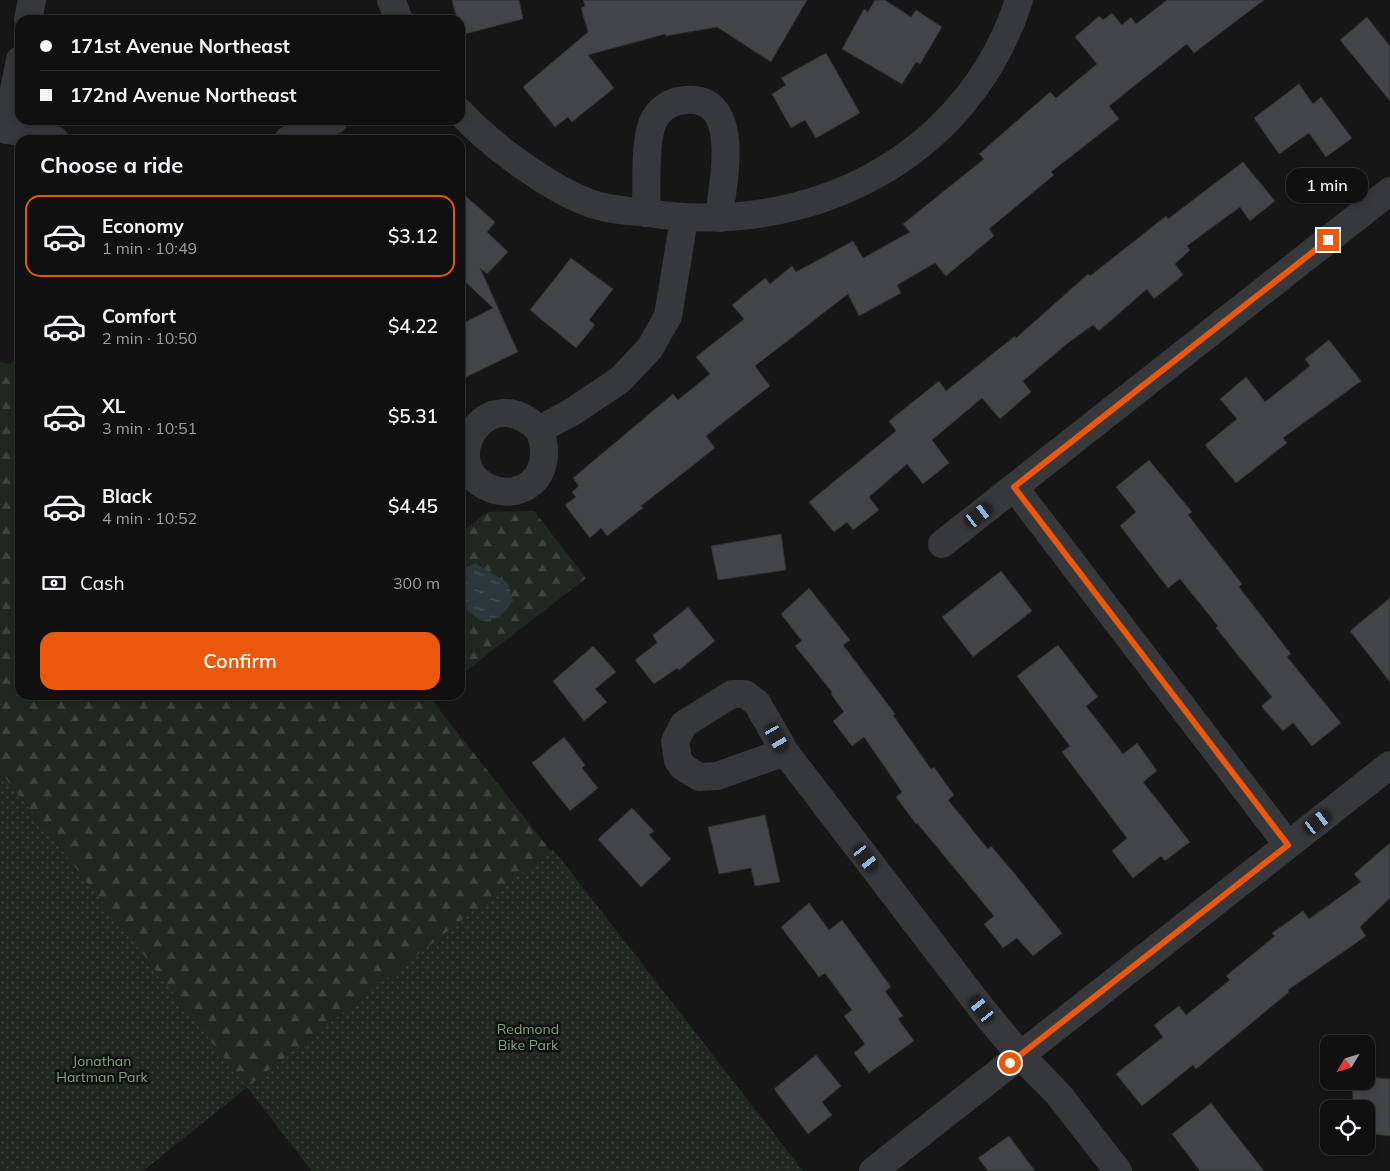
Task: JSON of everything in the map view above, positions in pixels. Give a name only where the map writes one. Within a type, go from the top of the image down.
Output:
[{"type":"street","points":[[29,15],[32,0]]},
{"type":"street","points":[[391,0],[397,15]]},
{"type":"street","points":[[465,118],[471,125],[532,173],[592,204],[684,219],[719,218],[792,209],[853,187],[913,152],[942,127],[969,98],[991,65],[1019,0]]},
{"type":"street","points":[[15,80],[3,129],[31,135]]},
{"type":"street","points":[[646,213],[651,126],[659,112],[668,105],[688,100],[699,101],[716,113],[726,132],[719,218]]},
{"type":"street","points":[[300,135],[322,125]]},
{"type":"street","points":[[942,544],[1390,191]]},
{"type":"street","points":[[539,430],[572,412],[620,380],[650,348],[668,316],[684,219]]},
{"type":"street","points":[[1014,487],[1288,845]]},
{"type":"street","points":[[785,752],[982,1009],[1020,1055],[1060,1095],[1118,1171]]},
{"type":"street","points":[[873,1171],[1390,765]]},
{"type":"green space","points":[[15,360],[15,700],[432,700],[803,1171],[312,1171],[247,1087],[143,1171],[0,1149],[0,362],[10,364]]},
{"type":"green space","points":[[534,511],[586,578],[465,672],[465,529],[488,512]]},
{"type":"green space","name":"Jonathan Hartman Park","points":[[0,771],[247,1087],[143,1171],[0,1171]]},
{"type":"green space","name":"Redmond Bike Park","points":[[553,849],[803,1171],[312,1171],[247,1087]]},
{"type":"water","points":[[475,563],[508,583],[513,601],[500,617],[481,621],[465,609],[465,568]]},
{"type":"building","points":[[452,0],[519,0],[523,19],[465,34],[465,15],[456,15]]},
{"type":"building","points":[[583,0],[807,0],[771,62],[717,27],[666,36],[665,34],[588,55],[614,88],[572,122],[568,117],[555,127],[523,87],[588,32],[581,8],[585,6]]},
{"type":"building","points":[[875,0],[885,0],[911,17],[916,10],[942,27],[920,64],[916,62],[902,84],[842,49],[864,9],[868,12]]},
{"type":"building","points":[[1167,0],[1264,0],[1194,53],[1187,44],[1109,106],[1119,119],[1051,172],[1054,175],[989,229],[994,236],[946,276],[935,263],[897,285],[901,293],[859,316],[848,294],[755,366],[770,386],[706,436],[715,448],[641,506],[643,508],[607,536],[601,528],[590,538],[565,505],[576,497],[572,492],[579,486],[573,478],[673,394],[678,400],[710,374],[696,357],[744,319],[732,305],[765,278],[770,284],[792,266],[796,272],[853,241],[863,258],[910,232],[903,224],[984,159],[979,154],[1050,92],[1056,98],[1097,64],[1075,37],[1099,16],[1103,20],[1112,13],[1122,25],[1131,17],[1136,24]]},
{"type":"building","points":[[1367,17],[1390,46],[1390,101],[1340,40]]},
{"type":"building","points":[[826,53],[860,113],[816,138],[805,120],[791,128],[772,94],[786,85],[781,78]]},
{"type":"building","points":[[1299,84],[1313,104],[1321,97],[1352,138],[1326,157],[1309,133],[1279,154],[1254,118]]},
{"type":"building","points":[[1243,162],[1275,201],[1250,221],[1240,207],[1187,246],[1190,250],[1175,264],[1183,275],[1154,299],[1147,289],[1099,331],[1093,325],[1068,343],[1023,381],[1031,392],[1000,419],[982,398],[932,440],[949,463],[923,484],[907,464],[869,497],[879,510],[853,530],[847,522],[834,532],[809,502],[896,431],[889,421],[939,381],[946,391],[1015,336],[1016,338],[1088,274],[1090,276],[1166,216],[1168,219]]},
{"type":"building","points":[[465,195],[495,222],[487,232],[508,252],[487,274],[480,268],[518,352],[465,378],[465,322],[493,308],[465,282]]},
{"type":"building","points":[[571,258],[613,289],[589,320],[595,325],[576,348],[530,310]]},
{"type":"building","points":[[1329,340],[1361,381],[1283,438],[1287,443],[1236,483],[1205,445],[1237,419],[1220,399],[1246,377],[1265,402],[1310,366],[1305,359]]},
{"type":"building","points":[[1149,460],[1192,512],[1188,515],[1242,584],[1239,587],[1291,654],[1287,657],[1341,723],[1312,746],[1293,723],[1283,731],[1261,706],[1272,697],[1216,628],[1218,626],[1180,579],[1168,588],[1120,526],[1136,512],[1116,487]]},
{"type":"building","points":[[781,534],[786,570],[718,580],[711,546]]},
{"type":"building","points":[[1001,571],[1032,611],[973,657],[942,617]]},
{"type":"building","points":[[809,588],[850,640],[843,645],[895,714],[893,715],[931,769],[934,767],[954,795],[948,800],[988,849],[991,846],[1062,933],[1033,956],[1017,938],[1003,948],[984,924],[994,916],[916,824],[896,797],[902,792],[864,737],[852,746],[833,721],[844,712],[831,694],[832,692],[795,646],[802,641],[781,614]]},
{"type":"building","points":[[1390,598],[1390,682],[1350,631]]},
{"type":"building","points":[[688,607],[715,641],[679,670],[677,668],[654,684],[635,660],[657,643],[653,635]]},
{"type":"building","points":[[1058,645],[1098,697],[1086,706],[1123,754],[1137,743],[1157,771],[1143,782],[1190,842],[1165,861],[1161,856],[1133,878],[1112,851],[1127,838],[1062,752],[1070,746],[1017,676]]},
{"type":"building","points":[[593,646],[616,672],[595,689],[607,702],[584,721],[553,681]]},
{"type":"building","points":[[564,737],[585,765],[582,768],[598,788],[570,811],[532,763]]},
{"type":"building","points":[[632,808],[654,831],[649,835],[671,859],[641,887],[598,839]]},
{"type":"building","points":[[765,815],[780,882],[755,886],[751,868],[719,874],[708,827]]},
{"type":"building","points":[[1390,843],[1390,898],[1360,927],[1366,936],[1288,990],[1289,992],[1196,1069],[1193,1065],[1142,1106],[1116,1074],[1163,1037],[1154,1025],[1179,1006],[1186,1015],[1230,980],[1226,976],[1275,936],[1272,933],[1303,911],[1309,919],[1361,882],[1354,874]]},
{"type":"building","points":[[809,903],[829,930],[842,920],[891,987],[885,991],[903,1016],[898,1019],[914,1041],[869,1073],[854,1053],[865,1044],[844,1016],[852,1010],[825,973],[819,977],[781,927]]},
{"type":"building","points":[[816,1055],[841,1086],[822,1102],[832,1115],[808,1134],[774,1089]]},
{"type":"building","points":[[1375,1078],[1390,1079],[1390,1136],[1375,1134],[1375,1100],[1352,1100],[1353,1090],[1375,1090]]},
{"type":"building","points":[[1211,1103],[1264,1171],[1200,1171],[1172,1134]]},
{"type":"building","points":[[1009,1136],[1035,1171],[988,1171],[978,1158]]},
{"type":"route","points":[[1010,1063],[1288,845],[1014,487],[1328,240]]}]
